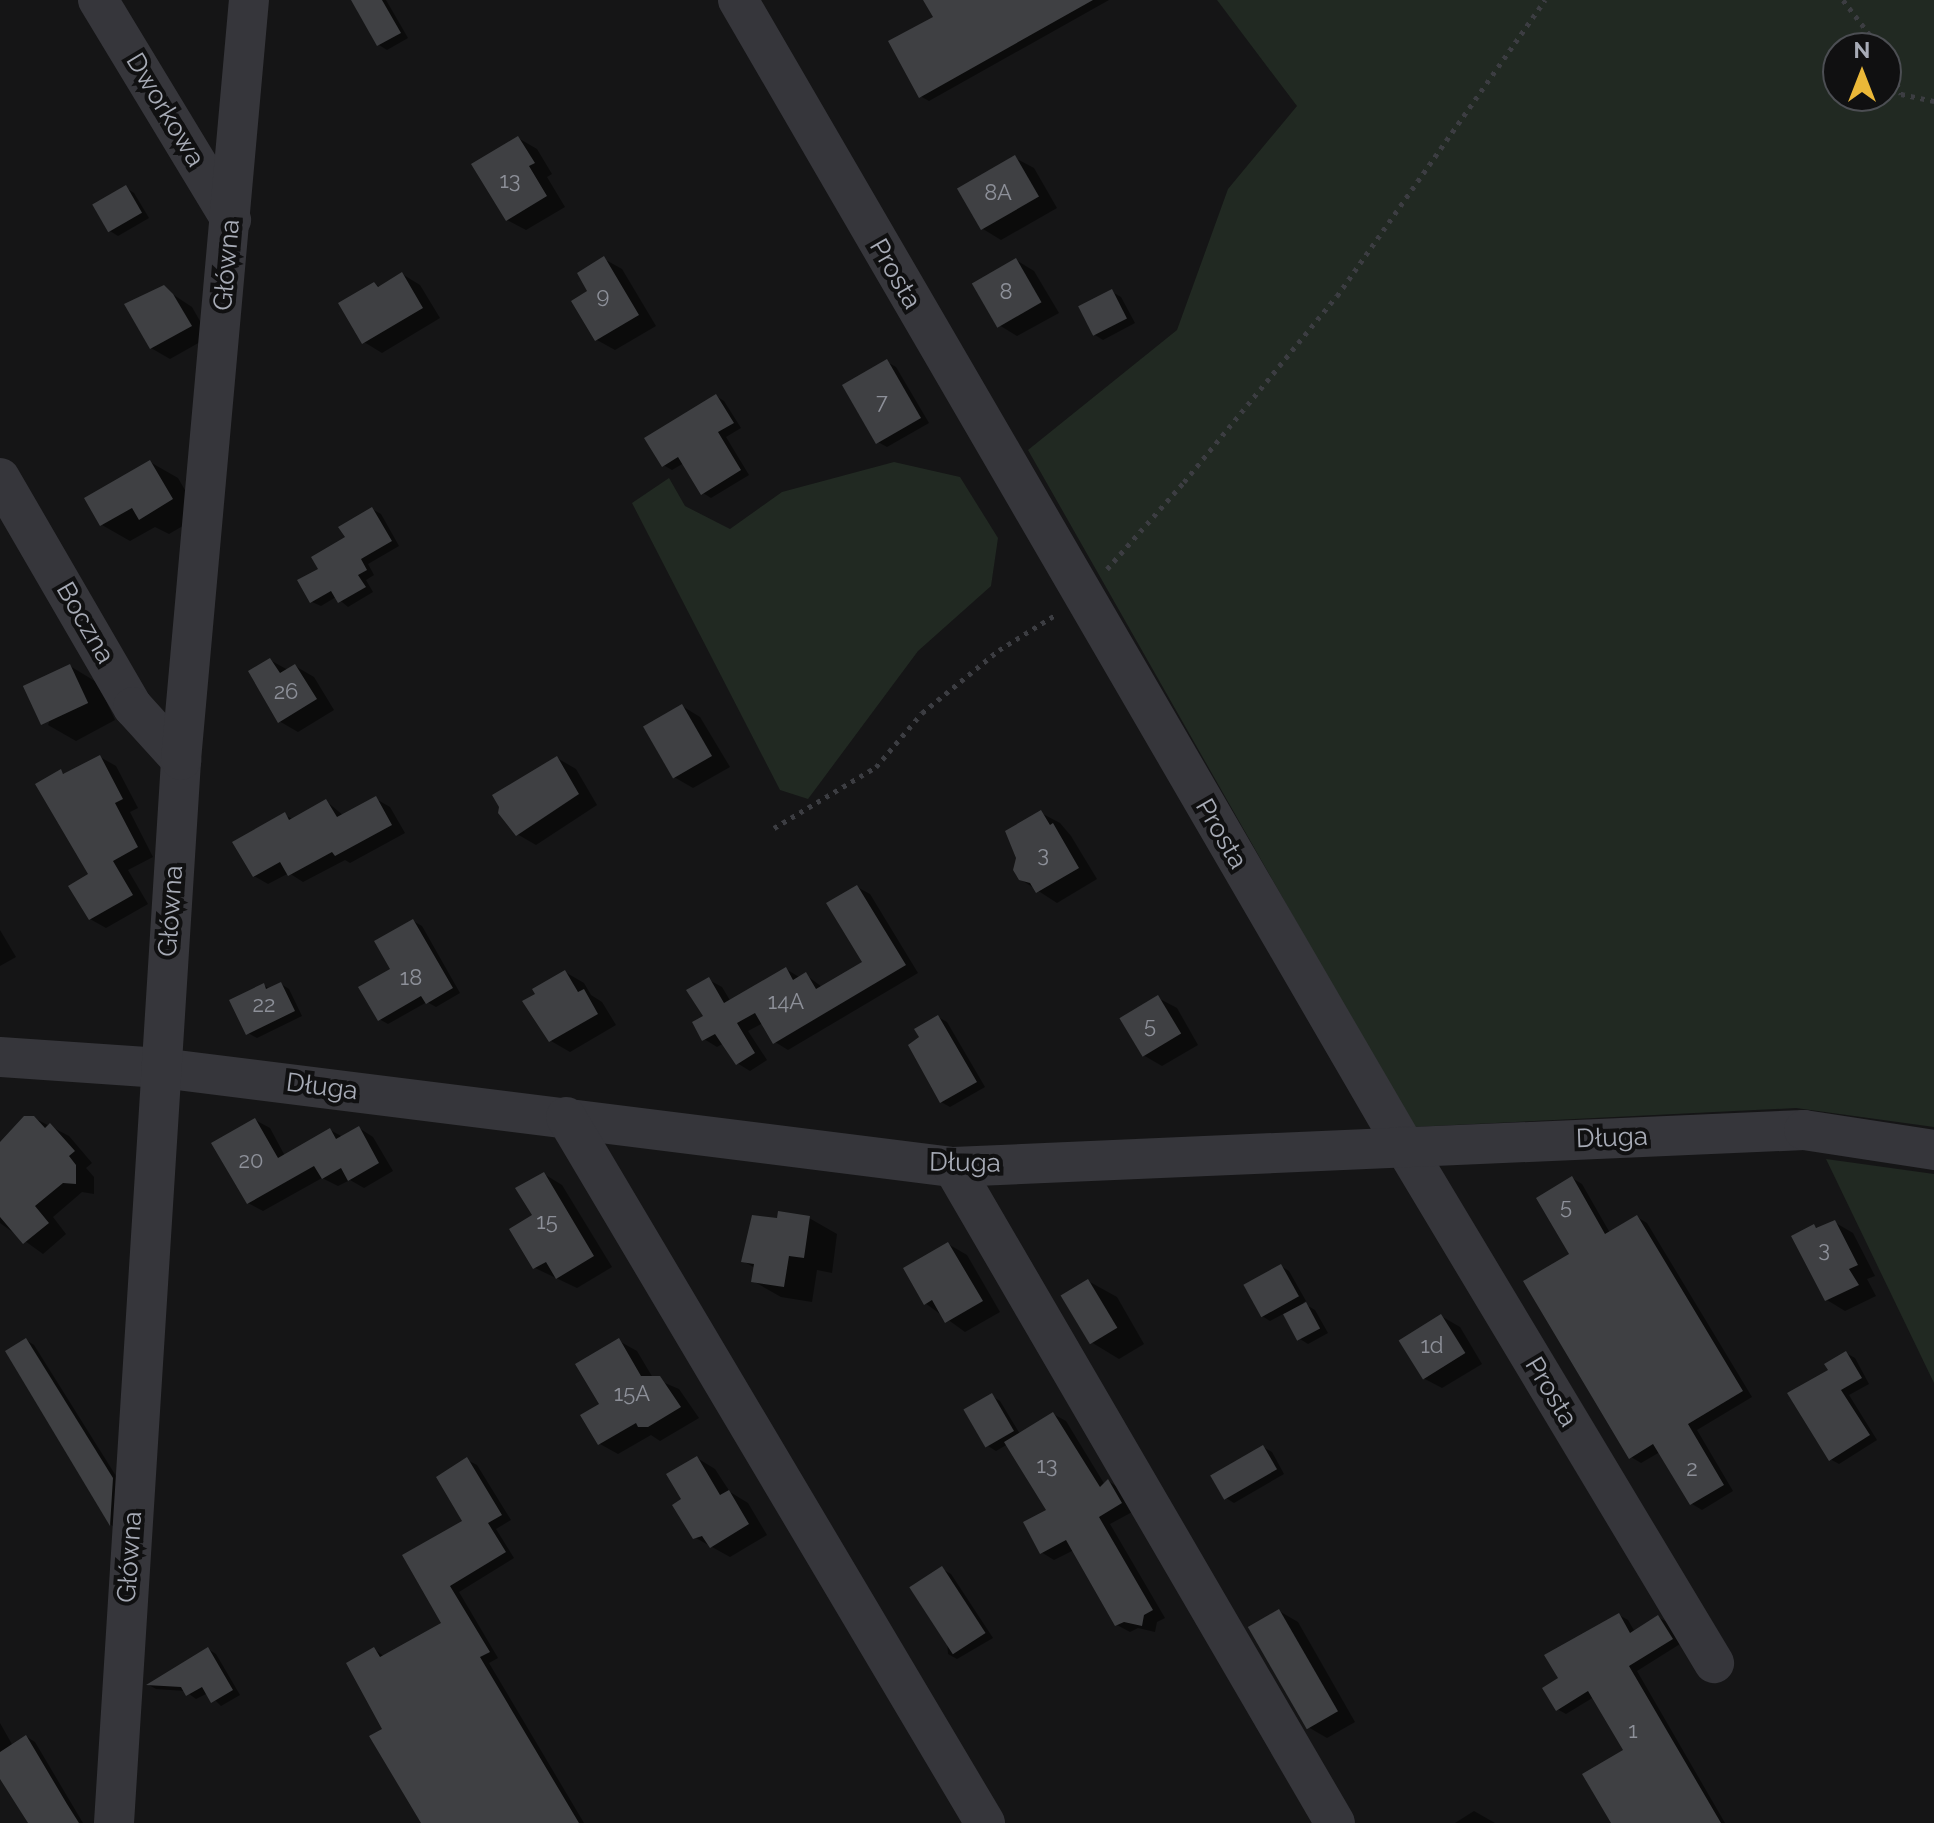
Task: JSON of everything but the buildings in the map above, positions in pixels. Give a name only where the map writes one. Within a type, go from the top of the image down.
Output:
[{"type":"street","name":"Dworkowa","points":[[98,0],[231,220]]},
{"type":"street","name":"Główna","points":[[114,1823],[181,760],[249,0]]},
{"type":"street","name":"Prosta","points":[[738,0],[1082,597],[1404,1146],[1714,1663]]},
{"type":"street","name":"Boczna","points":[[0,478],[133,707],[181,760]]},
{"type":"street","name":"Długa","points":[[0,1057],[161,1068],[953,1167],[1804,1130],[1934,1150]]},
{"type":"street","points":[[566,1117],[985,1823]]},
{"type":"street","points":[[953,1167],[1335,1823]]},
{"type":"path","points":[[774,828],[876,767],[922,713],[988,659],[1082,597],[1184,482],[1337,296],[1545,0]]},
{"type":"path","points":[[1843,0],[1868,32]]},
{"type":"path","points":[[1902,94],[1934,101]]},
{"type":"shaded area","points":[[1217,0],[1934,0],[1934,1127],[1796,1108],[1413,1127],[1028,450],[1177,330],[1228,189],[1297,106]]},
{"type":"shaded area","points":[[894,462],[960,477],[998,538],[991,586],[918,651],[808,799],[780,790],[632,503],[669,478],[685,506],[730,529],[782,492]]},
{"type":"shaded area","points":[[1826,1159],[1934,1174],[1934,1383]]}]
